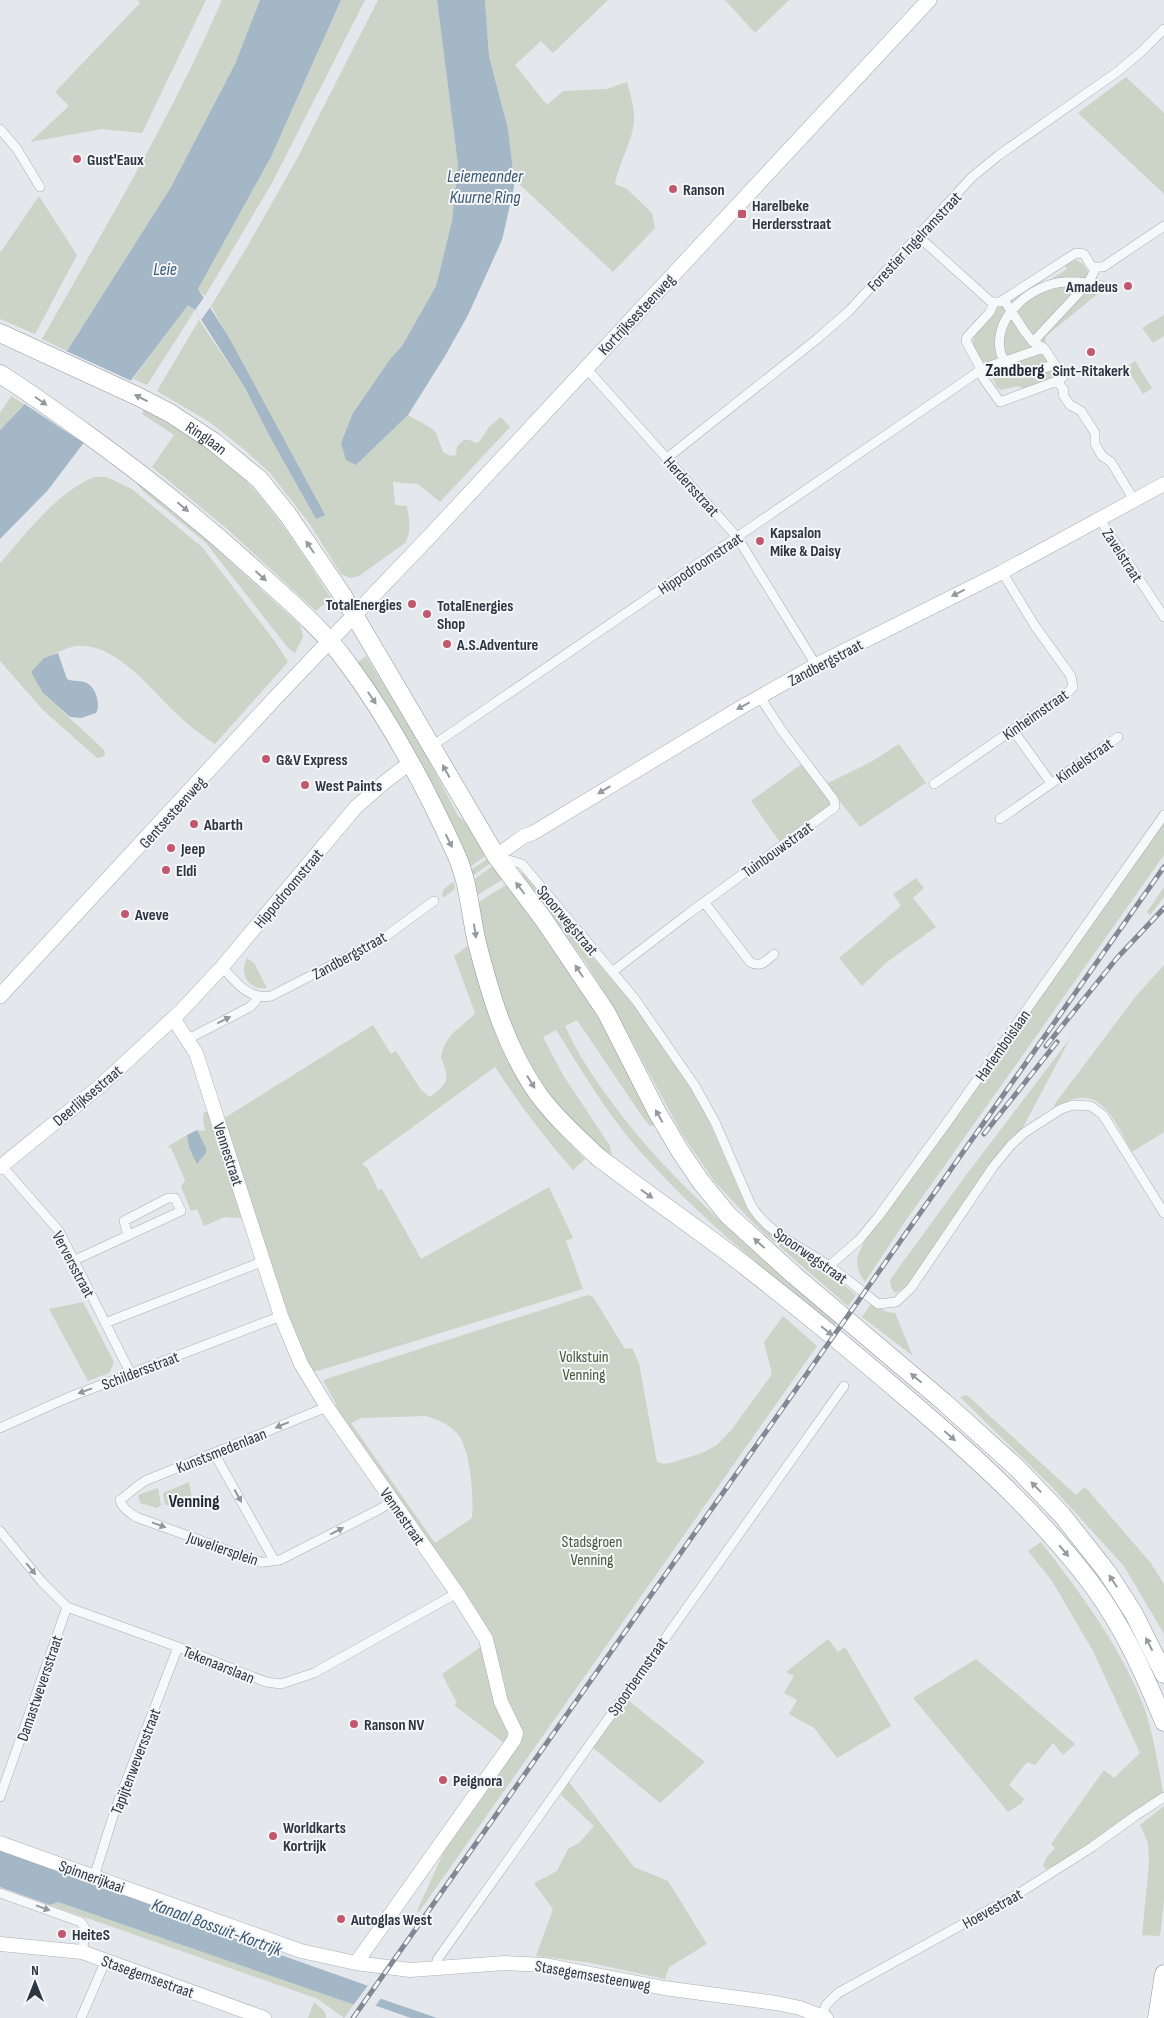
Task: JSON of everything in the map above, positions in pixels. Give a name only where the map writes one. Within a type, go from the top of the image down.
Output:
[{"type":"highway","name":"Ringlaan","points":[[0,333],[170,413],[214,442],[242,464],[267,489],[288,515],[337,587],[349,622],[432,746],[496,856],[544,920],[606,1012],[657,1112],[680,1151],[728,1215],[795,1276],[944,1402],[1016,1468],[1062,1515],[1122,1594],[1164,1674]]},
{"type":"highway","points":[[0,374],[146,476],[225,543],[304,614],[348,663],[382,714],[410,763],[456,854],[467,883],[476,940],[496,1013],[521,1067],[539,1095],[564,1124],[598,1157],[737,1260],[865,1361],[963,1446],[1005,1487],[1044,1527],[1090,1582],[1125,1637],[1149,1684],[1164,1722]]},
{"type":"highway","points":[[1157,2018],[1164,1974]]},
{"type":"main road","name":"Kortrijksesteenweg","points":[[349,622],[929,0]]},
{"type":"main road","name":"Gentsesteenweg","points":[[0,996],[278,695],[349,622]]},
{"type":"street","name":"Forestier Ingelramstraat","points":[[666,458],[834,325],[972,177],[1117,72],[1164,29]]},
{"type":"street","points":[[0,129],[17,149],[40,187]]},
{"type":"street","points":[[918,236],[990,301],[994,302],[1004,300],[1076,253],[1084,254],[1091,266],[1096,268],[1104,266],[1164,226]]},
{"type":"street","points":[[1033,342],[1088,283],[1096,268]]},
{"type":"street","points":[[1055,364],[1026,371],[1013,368],[1004,362],[1000,352],[999,336],[1004,321],[1022,301],[1043,288],[1064,282],[1088,283],[1107,287]]},
{"type":"street","points":[[994,302],[990,312],[967,337],[966,341],[984,378],[1000,402],[1057,381],[1063,377],[1044,348],[1033,342],[1004,300]]},
{"type":"street","name":"Hippodroomstraat","points":[[432,746],[981,369],[1044,348]]},
{"type":"street","name":"Herdersstraat","points":[[586,368],[737,537],[816,665]]},
{"type":"street","points":[[1057,381],[1064,390],[1063,395],[1070,405],[1081,411],[1095,433],[1095,444],[1102,456],[1110,462],[1134,500]]},
{"type":"street","name":"Zandbergstraat","points":[[496,856],[524,836],[533,833],[740,708],[816,665],[1002,572],[1164,484]]},
{"type":"street","name":"Zavelstraat","points":[[1100,518],[1164,617]]},
{"type":"street","name":"Kinheimstraat","points":[[934,784],[1072,689],[1073,682],[1071,676],[1035,626],[1002,572]]},
{"type":"street","name":"Tuinbouwstraat","points":[[612,972],[704,902],[834,809],[836,805],[834,800],[782,731],[760,697]]},
{"type":"street","name":"Kindelstraat","points":[[1013,730],[1051,783]]},
{"type":"street","name":"Kindelstraat","points":[[1000,819],[1118,737]]},
{"type":"street","name":"Hippodroomstraat","points":[[172,1020],[222,967],[356,807],[410,763]]},
{"type":"street","name":"Harlemboislaan","points":[[829,1266],[859,1240],[878,1217],[948,1121],[1164,814]]},
{"type":"street","name":"Spoorwegstraat","points":[[496,856],[522,864],[635,999],[695,1086],[716,1122],[751,1204],[759,1217],[770,1228],[829,1266],[878,1304],[896,1302],[911,1288],[953,1224],[1011,1145],[1024,1133],[1061,1110],[1073,1105],[1091,1106],[1103,1115],[1164,1213]]},
{"type":"street","name":"Zandbergstraat","points":[[188,1040],[250,1007],[258,997],[271,996],[341,962],[386,936],[434,901]]},
{"type":"street","points":[[704,902],[750,962],[756,965],[761,964],[774,954]]},
{"type":"street","points":[[222,967],[243,989],[258,997]]},
{"type":"street","points":[[172,1020],[188,1040]]},
{"type":"street","name":"Deerlijksestraat","points":[[1,1166],[99,1087],[172,1020]]},
{"type":"street","name":"Vennestraat","points":[[188,1040],[196,1053],[281,1316],[301,1364],[327,1406],[486,1639],[501,1702],[516,1733],[514,1740],[356,1963]]},
{"type":"street","name":"Verversstraat","points":[[1,1166],[59,1231],[131,1374]]},
{"type":"street","points":[[75,1260],[181,1211],[175,1198],[168,1198],[124,1221],[128,1235]]},
{"type":"street","points":[[105,1323],[264,1261]]},
{"type":"street","name":"Schildersstraat","points":[[0,1428],[67,1398],[281,1316]]},
{"type":"street","name":"Spoorbermstraat","points":[[438,1969],[437,1960],[844,1386]]},
{"type":"street","name":"Kunstsmedenlaan","points":[[120,1500],[137,1485],[148,1480],[327,1406]]},
{"type":"street","name":"Juweliersplein","points":[[120,1500],[123,1508],[136,1516],[260,1562],[268,1563],[274,1560],[214,1453]]},
{"type":"street","points":[[274,1560],[280,1560],[392,1501]]},
{"type":"street","name":"Tekenaarslaan","points":[[0,1531],[42,1582],[67,1607],[178,1647],[266,1682],[281,1684],[314,1673],[456,1593]]},
{"type":"street","name":"Damastweversstraat","points":[[0,1798],[67,1607]]},
{"type":"street","name":"Tapijtenweversstraat","points":[[94,1876],[115,1810],[178,1647]]},
{"type":"street","name":"Hoevestraat","points":[[824,2017],[826,2005],[838,1993],[1021,1892],[1092,1847],[1164,1797]]},
{"type":"street","name":"Spinnerijkaai","points":[[0,1843],[301,1951],[356,1963]]},
{"type":"street","points":[[0,1893],[77,1920],[85,1926],[86,1934],[82,1952]]},
{"type":"street","name":"Stasegemsestraat","points":[[0,1944],[82,1952],[264,2018]]},
{"type":"street","points":[[81,2018],[106,1960]]},
{"type":"street","name":"Stasegemsesteenweg","points":[[356,1963],[410,1970],[505,1963],[545,1965],[664,1988],[776,2003],[824,2017]]},
{"type":"green space","points":[[137,0],[206,0],[142,133],[102,129],[30,142],[69,106],[55,92],[140,3]]},
{"type":"green space","points":[[222,0],[260,0],[235,64],[171,187],[67,351],[42,339],[159,130]]},
{"type":"green space","points":[[341,0],[365,0],[272,183],[205,296],[198,289],[271,157]]},
{"type":"green space","points":[[378,0],[437,0],[458,165],[452,221],[436,286],[402,346],[391,358],[356,465],[408,415],[431,428],[436,433],[443,452],[450,456],[456,455],[457,446],[464,440],[470,440],[475,443],[480,441],[489,427],[501,417],[510,427],[440,502],[418,484],[393,482],[395,505],[407,506],[409,534],[405,543],[359,576],[350,578],[341,574],[309,523],[270,473],[211,423],[157,391],[199,320],[245,388],[316,519],[227,334],[211,306],[298,157]]},
{"type":"green space","points":[[485,0],[608,0],[553,53],[541,41],[515,65],[547,105],[563,91],[607,89],[627,82],[634,121],[615,184],[627,189],[652,213],[655,228],[613,272],[514,179],[508,129],[489,56]]},
{"type":"green space","points":[[725,0],[789,0],[755,33]]},
{"type":"green space","points":[[1126,77],[1164,113],[1164,194],[1078,113]]},
{"type":"green space","points":[[39,196],[77,255],[35,334],[0,319],[0,253]]},
{"type":"green space","points":[[1076,260],[1083,264],[1090,275],[1097,278],[1105,288],[1046,336],[1044,346],[1065,377],[1023,389],[1018,386],[1001,390],[997,387],[973,344],[974,336],[989,320],[995,307],[1009,303],[1027,290],[1029,293],[1067,269],[1065,265]]},
{"type":"green space","points":[[188,304],[195,310],[147,385],[133,379]]},
{"type":"green space","points":[[1164,315],[1164,336],[1153,343],[1142,328]]},
{"type":"green space","points":[[1135,361],[1152,388],[1143,394],[1126,367]]},
{"type":"green space","points":[[11,396],[24,404],[0,430],[0,413]]},
{"type":"green space","points":[[144,409],[217,453],[250,485],[279,521],[331,598],[316,611],[226,528],[152,467],[174,435],[142,414]]},
{"type":"green space","points":[[94,477],[106,477],[132,489],[202,547],[274,640],[288,662],[215,744],[185,722],[143,680],[118,659],[105,651],[91,647],[76,646],[44,658],[43,693],[104,750],[105,755],[97,758],[43,710],[0,661],[0,563],[55,503],[80,484]]},
{"type":"green space","points":[[134,480],[208,541],[300,625],[303,637],[295,653],[288,648],[206,543],[144,492]]},
{"type":"green space","points":[[366,656],[421,745],[458,816],[471,827],[487,855],[468,868],[357,663]]},
{"type":"green space","points":[[899,744],[926,783],[860,827],[826,784],[871,762]]},
{"type":"green space","points":[[803,763],[832,803],[832,806],[781,844],[751,801]]},
{"type":"green space","points":[[1164,821],[1164,855],[904,1223],[865,1282],[860,1275],[857,1262],[860,1251],[871,1232]]},
{"type":"green space","points":[[489,858],[492,862],[471,877],[469,871]]},
{"type":"green space","points":[[494,865],[503,879],[476,896],[472,881]]},
{"type":"green space","points":[[523,873],[639,1012],[696,1096],[746,1206],[752,1215],[767,1230],[811,1258],[856,1295],[848,1306],[758,1228],[759,1226],[757,1227],[714,1181],[682,1134],[614,1008],[586,963],[530,886],[525,885],[519,875]]},
{"type":"green space","points":[[916,878],[924,888],[913,898],[936,927],[887,962],[862,986],[839,958],[901,906],[893,894]]},
{"type":"green space","points":[[454,882],[455,889],[443,898],[444,890]]},
{"type":"green space","points":[[506,885],[580,982],[603,1021],[655,1125],[650,1126],[644,1119],[577,1020],[565,1026],[574,1045],[608,1097],[659,1159],[687,1188],[745,1243],[838,1321],[833,1327],[732,1242],[660,1173],[615,1121],[556,1030],[543,1037],[563,1075],[610,1146],[612,1157],[553,1099],[532,1068],[511,1023],[495,976],[477,903]]},
{"type":"green space","points":[[1164,887],[1164,897],[1150,915],[1147,912]]},
{"type":"green space","points":[[469,945],[487,1009],[508,1062],[538,1107],[585,1159],[573,1170],[532,1120],[495,1067],[362,1164],[368,1169],[378,1190],[382,1189],[421,1259],[549,1187],[573,1238],[566,1241],[583,1289],[321,1370],[309,1372],[273,1271],[223,1119],[373,1025],[391,1054],[396,1051],[421,1090],[430,1097],[441,1088],[446,1080],[441,1057],[446,1042],[475,1013],[454,956]]},
{"type":"green space","points":[[248,957],[254,963],[267,988],[255,987],[247,979],[244,969]]},
{"type":"green space","points":[[1164,965],[1164,1132],[1132,1152],[1112,1116],[1098,1102],[1077,1098],[1055,1108],[1054,1105],[1136,996]]},
{"type":"green space","points":[[1071,1037],[1020,1133],[1009,1140],[916,1274],[903,1289],[895,1293],[891,1287],[890,1280],[964,1178]]},
{"type":"green space","points":[[204,1112],[210,1112],[242,1218],[225,1217],[204,1226],[197,1209],[191,1211],[181,1187],[185,1180],[171,1148],[167,1147],[187,1135],[189,1149],[198,1163],[206,1153],[197,1130],[205,1131]]},
{"type":"green space","points":[[588,1295],[593,1297],[625,1349],[632,1348],[639,1363],[657,1462],[664,1464],[702,1453],[717,1445],[733,1428],[772,1374],[764,1342],[783,1316],[817,1346],[419,1912],[417,1911],[451,1836],[521,1739],[503,1695],[488,1632],[481,1618],[334,1406],[336,1404],[323,1380]],"holes":[[[426,1416],[442,1422],[456,1432],[461,1439],[468,1461],[472,1498],[472,1518],[435,1543],[351,1423],[361,1418]]]},
{"type":"green space","points":[[83,1302],[114,1362],[109,1373],[88,1381],[49,1309]]},
{"type":"green space","points":[[871,1304],[887,1312],[895,1313],[913,1356],[862,1317]]},
{"type":"green space","points":[[967,1395],[1076,1495],[1085,1487],[1150,1562],[1164,1584],[1164,1634],[1124,1566],[1052,1487],[960,1397]]},
{"type":"green space","points":[[189,1482],[193,1504],[165,1505],[163,1493]]},
{"type":"green space","points":[[158,1488],[161,1505],[157,1508],[140,1503],[138,1495]]},
{"type":"green space","points":[[1041,1542],[1071,1581],[1113,1643],[1136,1687],[1151,1730],[1163,1792],[1106,1833],[1056,1865],[1046,1869],[1043,1866],[1046,1858],[1055,1848],[1051,1844],[1104,1770],[1114,1778],[1140,1753],[1093,1651],[1052,1581],[1028,1551]]},
{"type":"green space","points":[[828,1639],[838,1652],[845,1647],[891,1726],[837,1758],[814,1728],[789,1714],[797,1700],[784,1693],[794,1676],[786,1672]]},
{"type":"green space","points":[[482,1646],[496,1704],[509,1733],[509,1737],[504,1743],[454,1705],[457,1703],[442,1674]]},
{"type":"green space","points":[[976,1659],[1075,1744],[1063,1755],[1053,1743],[1035,1765],[1027,1762],[1009,1785],[1024,1799],[1022,1803],[1008,1812],[913,1698]]},
{"type":"green space","points":[[629,1701],[705,1762],[660,1803],[592,1747]]},
{"type":"green space","points":[[569,1782],[634,1867],[668,1881],[707,1944],[669,1967],[665,1979],[586,1962],[536,1956],[553,1909],[534,1883],[557,1871],[568,1849],[579,1843],[594,1826],[561,1795]]},
{"type":"green space","points":[[1164,1806],[1164,1901],[1160,1936],[1142,1935],[1149,1864],[1148,1843],[1140,1825]]},
{"type":"green space","points":[[58,1902],[354,2004],[344,2018],[318,1999],[50,1905]]},
{"type":"green space","points":[[314,2002],[325,2012],[326,2018],[308,2018]]},
{"type":"water","name":"Leie","points":[[260,0],[341,0],[271,157],[198,289],[227,334],[325,515],[316,519],[245,388],[195,310],[188,305],[48,490],[0,539],[0,430],[21,408],[67,351],[171,187],[235,64]]},
{"type":"water","name":"Leiemeander Kuurne Ring","points":[[437,0],[485,0],[489,56],[508,129],[514,187],[502,240],[468,315],[445,356],[408,415],[356,465],[346,460],[341,443],[353,413],[391,358],[402,346],[436,286],[452,221],[458,165]]},
{"type":"water","points":[[58,653],[67,679],[85,682],[93,689],[98,701],[96,713],[81,718],[70,717],[43,693],[31,672],[44,658]]},
{"type":"water","points":[[197,1130],[206,1148],[206,1153],[197,1164],[189,1148],[187,1135]]},
{"type":"water","points":[[0,1849],[213,1926],[219,1933],[377,1989],[373,1996],[437,2018],[411,2018],[368,2003],[364,2008],[58,1902],[50,1905],[0,1887]]},
{"type":"pier","points":[[205,296],[211,306],[201,320],[195,310]]},
{"type":"pier","points":[[64,350],[134,382],[85,444],[23,403]]},
{"type":"pier","points":[[369,1984],[379,1988],[380,1990],[376,1995],[382,1997],[374,2008],[368,2006],[364,2010],[352,2007]]},
{"type":"railway","points":[[353,2018],[1164,867]]},
{"type":"railway","points":[[1046,1046],[1117,958],[1164,908]]},
{"type":"railway","points":[[984,1134],[1057,1042]]},
{"type":"place","name":"Gust'Eaux","points":[[77,159]]},
{"type":"place","name":"Ranson","points":[[673,189]]},
{"type":"place","name":"Harelbeke Herdersstraat","points":[[742,214]]},
{"type":"place","name":"Amadeus","points":[[1128,286]]},
{"type":"place","name":"Sint-Ritakerk","points":[[1091,352]]},
{"type":"place","name":"Kapsalon Mike & Daisy","points":[[760,541]]},
{"type":"place","name":"TotalEnergies","points":[[412,604]]},
{"type":"place","name":"TotalEnergies Shop","points":[[427,614]]},
{"type":"place","name":"A.S.Adventure","points":[[447,644]]},
{"type":"place","name":"G&V Express","points":[[266,759]]},
{"type":"place","name":"West Paints","points":[[305,785]]},
{"type":"place","name":"Abarth","points":[[194,824]]},
{"type":"place","name":"Jeep","points":[[171,848]]},
{"type":"place","name":"Eldi","points":[[166,870]]},
{"type":"place","name":"Aveve","points":[[125,914]]},
{"type":"place","name":"Ranson NV","points":[[354,1724]]},
{"type":"place","name":"Peignora","points":[[443,1780]]},
{"type":"place","name":"Worldkarts Kortrijk","points":[[273,1836]]},
{"type":"place","name":"Autoglas West","points":[[341,1919]]},
{"type":"place","name":"HeiteS","points":[[62,1934]]},
{"type":"district","name":"Zandberg","points":[[1015,370]]},
{"type":"district","name":"Venning","points":[[194,1501]]},
{"type":"park label","name":"Volkstuin Venning","points":[[584,1365]]},
{"type":"park label","name":"Stadsgroen Venning","points":[[592,1550]]},
{"type":"water label","name":"Kanaal Bossuit-Kortrijk","points":[[217,1927]]}]
